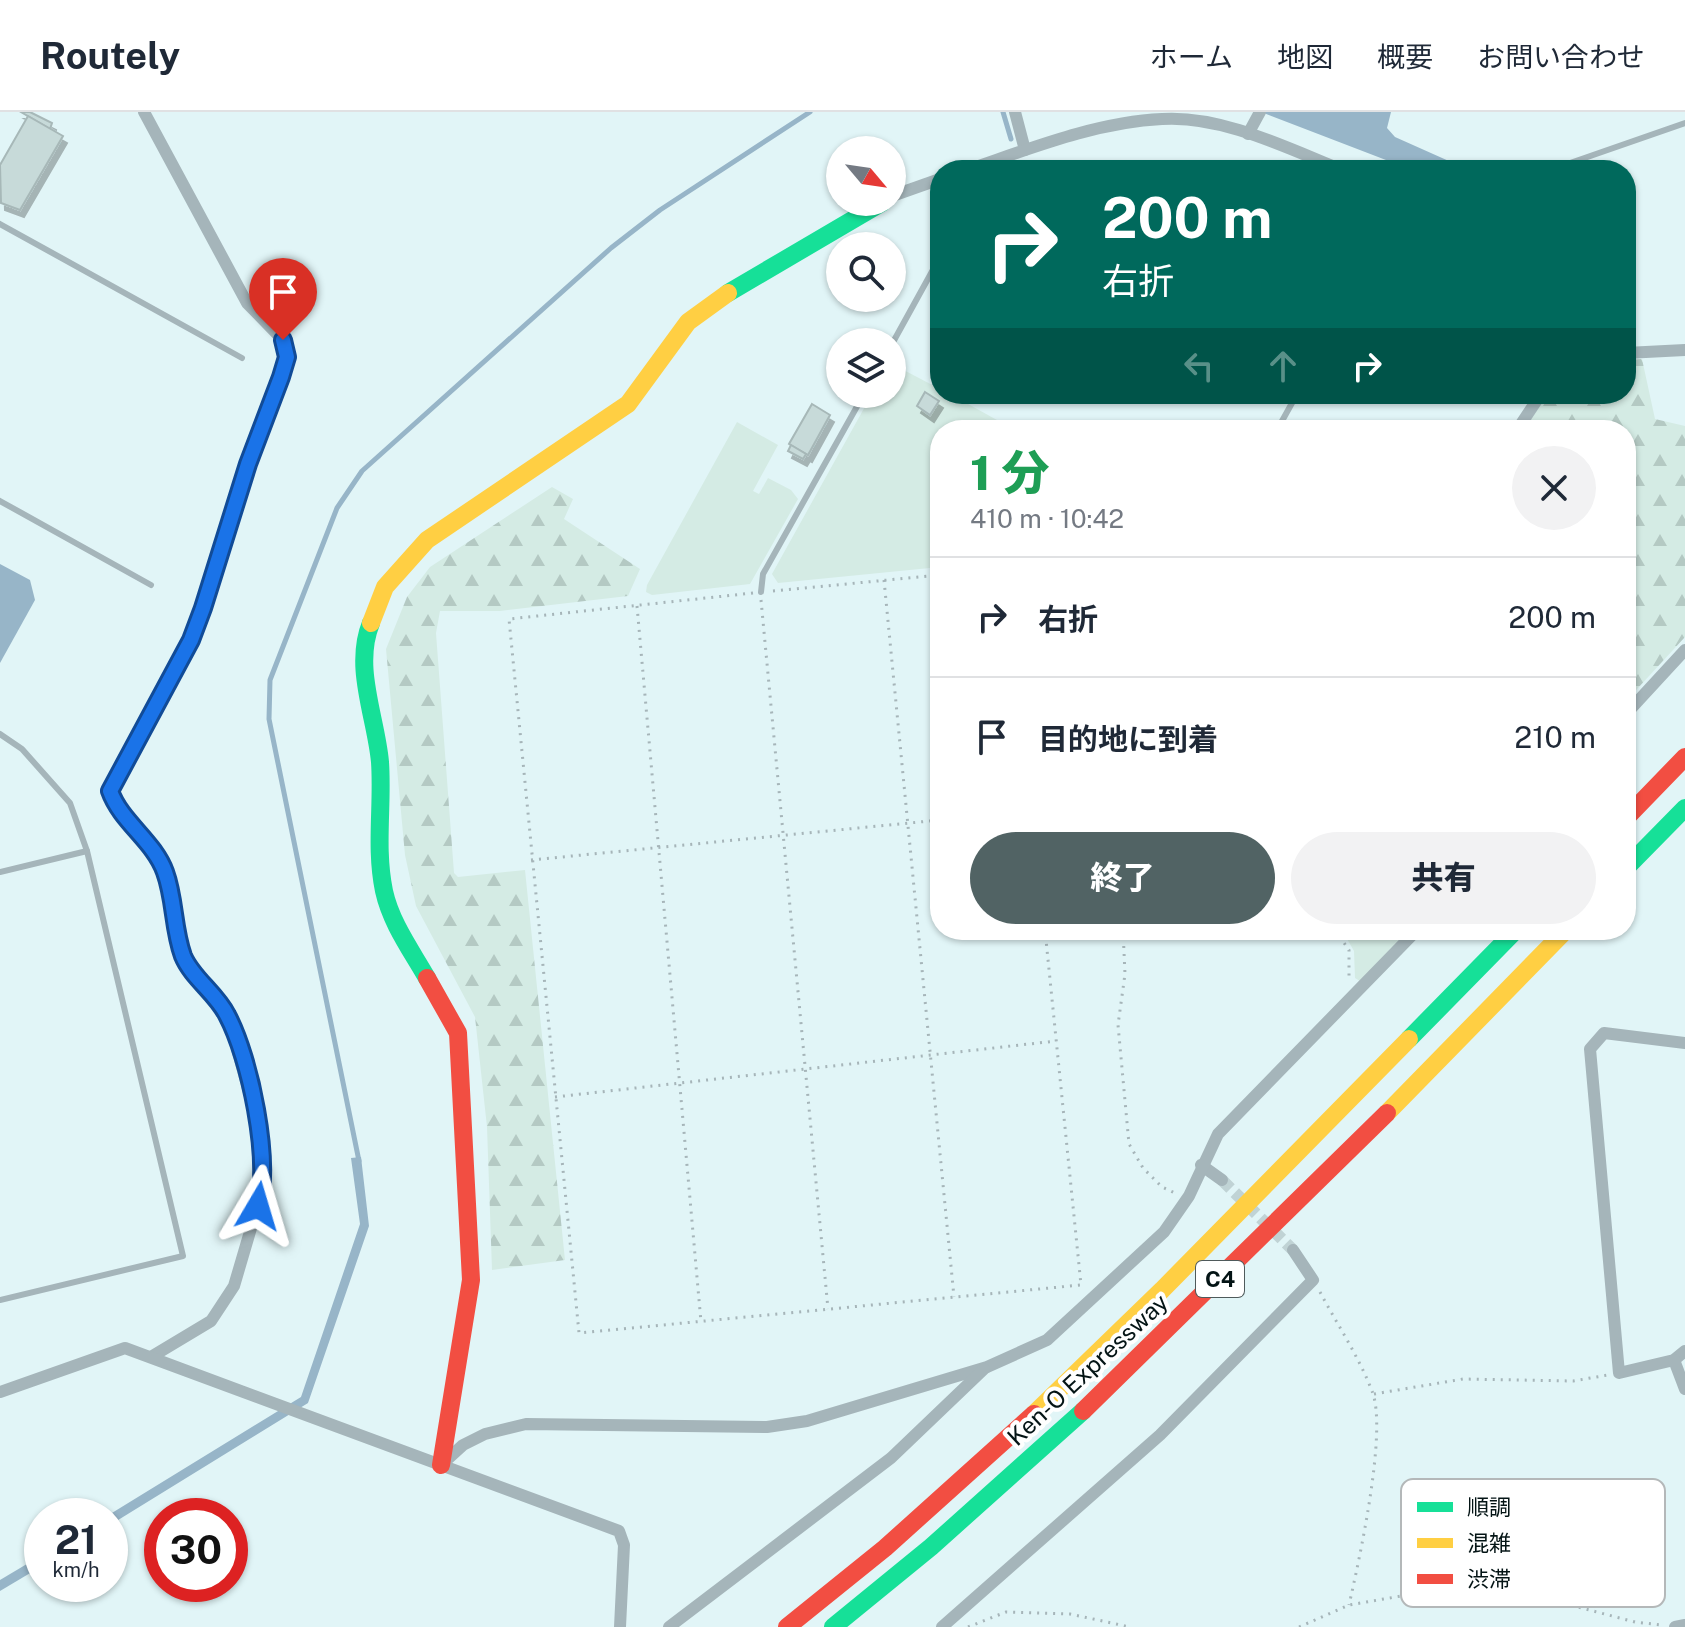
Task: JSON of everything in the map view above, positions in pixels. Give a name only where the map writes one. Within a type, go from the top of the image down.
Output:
[{"type":"main road","points":[[441,1465],[471,1280],[463,1086],[458,1033],[391,915],[384,890],[380,859],[380,762],[364,661],[364,640],[371,619],[385,587],[409,556],[427,540],[628,404],[688,322],[719,298],[859,216]]},
{"type":"main road","points":[[1636,808],[1685,757]]},
{"type":"main road","points":[[1636,858],[1685,808]]},
{"type":"main road","name":"Ken-O Expressway","points":[[787,1627],[918,1520],[1106,1346],[1506,940]]},
{"type":"main road","name":"Ken-O Expressway","points":[[833,1627],[1055,1436],[1186,1313],[1556,940]]},
{"type":"street","points":[[144,112],[247,303],[283,340],[287,357],[191,640],[110,791],[114,803],[145,839],[165,871],[185,960],[214,993],[228,1016],[244,1067],[262,1152],[264,1184],[234,1286],[222,1308],[199,1332],[151,1357]]},
{"type":"street","points":[[1015,112],[1025,150]]},
{"type":"street","points":[[1248,134],[1258,116]]},
{"type":"street","points":[[996,160],[1104,129],[1162,119],[1248,134],[1316,160]]},
{"type":"street","points":[[906,191],[930,183]]},
{"type":"street","points":[[1636,352],[1685,350]]},
{"type":"street","points":[[1636,703],[1685,650]]},
{"type":"street","points":[[441,1465],[463,1445],[485,1434],[526,1424],[767,1427],[807,1421],[987,1367],[1047,1340],[1164,1232],[1189,1196],[1218,1134],[1407,940]]},
{"type":"street","points":[[1685,1043],[1604,1033],[1590,1049],[1619,1373],[1674,1360],[1685,1351]]},
{"type":"street","points":[[1201,1165],[1222,1180]]},
{"type":"street","points":[[942,1627],[1160,1435],[1313,1280],[1293,1250]]},
{"type":"street","points":[[0,1392],[125,1348],[619,1531],[624,1545],[620,1627]]},
{"type":"street","points":[[1674,1360],[1685,1389]]},
{"type":"street","points":[[669,1627],[891,1458],[987,1367]]},
{"type":"street","points":[[1675,1627],[1685,1625]]},
{"type":"lane","points":[[1579,160],[1685,123]]},
{"type":"lane","points":[[0,224],[242,358]]},
{"type":"lane","points":[[901,328],[930,275]]},
{"type":"lane","points":[[761,592],[763,574],[856,408]]},
{"type":"lane","points":[[0,501],[151,585]]},
{"type":"lane","points":[[0,734],[22,749],[70,803],[87,851],[183,1256],[0,1300]]},
{"type":"lane","points":[[0,872],[87,851]]},
{"type":"path","points":[[930,576],[509,619],[579,1333],[1081,1285],[1046,940]]},
{"type":"path","points":[[884,580],[954,1297]]},
{"type":"path","points":[[761,592],[828,1309]]},
{"type":"path","points":[[637,606],[701,1322]]},
{"type":"path","points":[[531,860],[930,821]]},
{"type":"path","points":[[1123,940],[1125,974],[1118,1025],[1129,1144],[1143,1168],[1162,1187],[1189,1196]]},
{"type":"path","points":[[1342,940],[1349,950],[1352,996]]},
{"type":"path","points":[[555,1097],[1056,1041]]},
{"type":"path","points":[[1313,1280],[1374,1394],[1375,1434],[1367,1525],[1349,1605]]},
{"type":"path","points":[[1374,1394],[1463,1379],[1573,1381],[1619,1373]]},
{"type":"path","points":[[1299,1627],[1349,1605],[1401,1596]]},
{"type":"path","points":[[1578,1607],[1635,1622],[1675,1627]]},
{"type":"path","points":[[968,1627],[1006,1612],[1070,1614],[1130,1627]]},
{"type":"green space","points":[[1636,359],[1642,359],[1655,419],[1685,426],[1685,637],[1636,690],[1636,420],[1530,420],[1541,404],[1636,404]]},
{"type":"green space","points":[[906,371],[930,384],[930,404],[968,404],[997,420],[930,420],[930,568],[778,583],[772,574],[864,408],[906,408]]},
{"type":"green space","points":[[737,422],[778,445],[753,491],[759,494],[768,478],[791,490],[798,499],[750,584],[652,595],[646,592],[647,585]]},
{"type":"green space","points":[[552,487],[573,499],[564,519],[640,569],[628,596],[500,611],[440,611],[436,633],[454,873],[458,877],[525,870],[565,1260],[492,1270],[487,1127],[475,1017],[416,906],[405,855],[386,649],[407,597],[430,567]]},
{"type":"green space","points":[[1348,940],[1399,940],[1360,981],[1355,978],[1354,951]]},
{"type":"water","points":[[1261,112],[1391,112],[1387,128],[1395,137],[1447,160],[1386,160]]},
{"type":"water","points":[[0,564],[30,580],[35,600],[0,663]]},
{"type":"water","points":[[361,1157],[369,1226],[308,1403],[154,1498],[144,1498],[144,1504],[128,1514],[128,1503],[301,1397],[360,1224],[351,1158]]},
{"type":"water","points":[[24,1566],[24,1577],[0,1591],[0,1580]]},
{"type":"building","points":[[21,112],[30,112],[52,123],[50,129]]},
{"type":"building","points":[[28,116],[63,136],[20,210],[1,203],[0,165]]},
{"type":"building","points":[[925,392],[930,395],[930,404],[937,404],[930,415],[917,406]]},
{"type":"building","points":[[812,404],[830,415],[808,455],[789,444]]},
{"type":"building","points":[[791,445],[806,454],[803,459],[788,451]]},
{"type":"waterway","points":[[359,1161],[269,719],[270,680],[337,508],[362,471],[611,248],[660,210],[810,112]]},
{"type":"waterway","points":[[1003,112],[1011,139]]},
{"type":"tunnel","points":[[1222,1180],[1293,1250]]},
{"type":"traffic: fast","points":[[728,293],[859,216]]},
{"type":"traffic: fast","points":[[371,623],[364,657],[380,762],[381,875],[391,914],[427,978]]},
{"type":"traffic: fast","points":[[1636,858],[1685,808]]},
{"type":"traffic: fast","points":[[1409,1039],[1506,940]]},
{"type":"traffic: fast","points":[[833,1627],[931,1547],[1083,1411]]},
{"type":"traffic: slow","points":[[371,623],[385,587],[427,540],[628,404],[688,322],[728,293]]},
{"type":"traffic: slow","points":[[1387,1113],[1556,940]]},
{"type":"traffic: slow","points":[[1034,1414],[1162,1290],[1409,1039]]},
{"type":"traffic: jam","points":[[1636,808],[1685,757]]},
{"type":"traffic: jam","points":[[427,978],[458,1033],[471,1280],[441,1465]]},
{"type":"traffic: jam","points":[[1083,1411],[1387,1113]]},
{"type":"traffic: jam","points":[[787,1627],[885,1548],[1034,1414]]},
{"type":"route","points":[[258,1206],[264,1184],[261,1136],[241,1053],[228,1016],[214,993],[185,960],[178,940],[165,871],[145,839],[114,803],[110,791],[191,640],[248,464],[281,377],[287,357],[283,340]]}]
